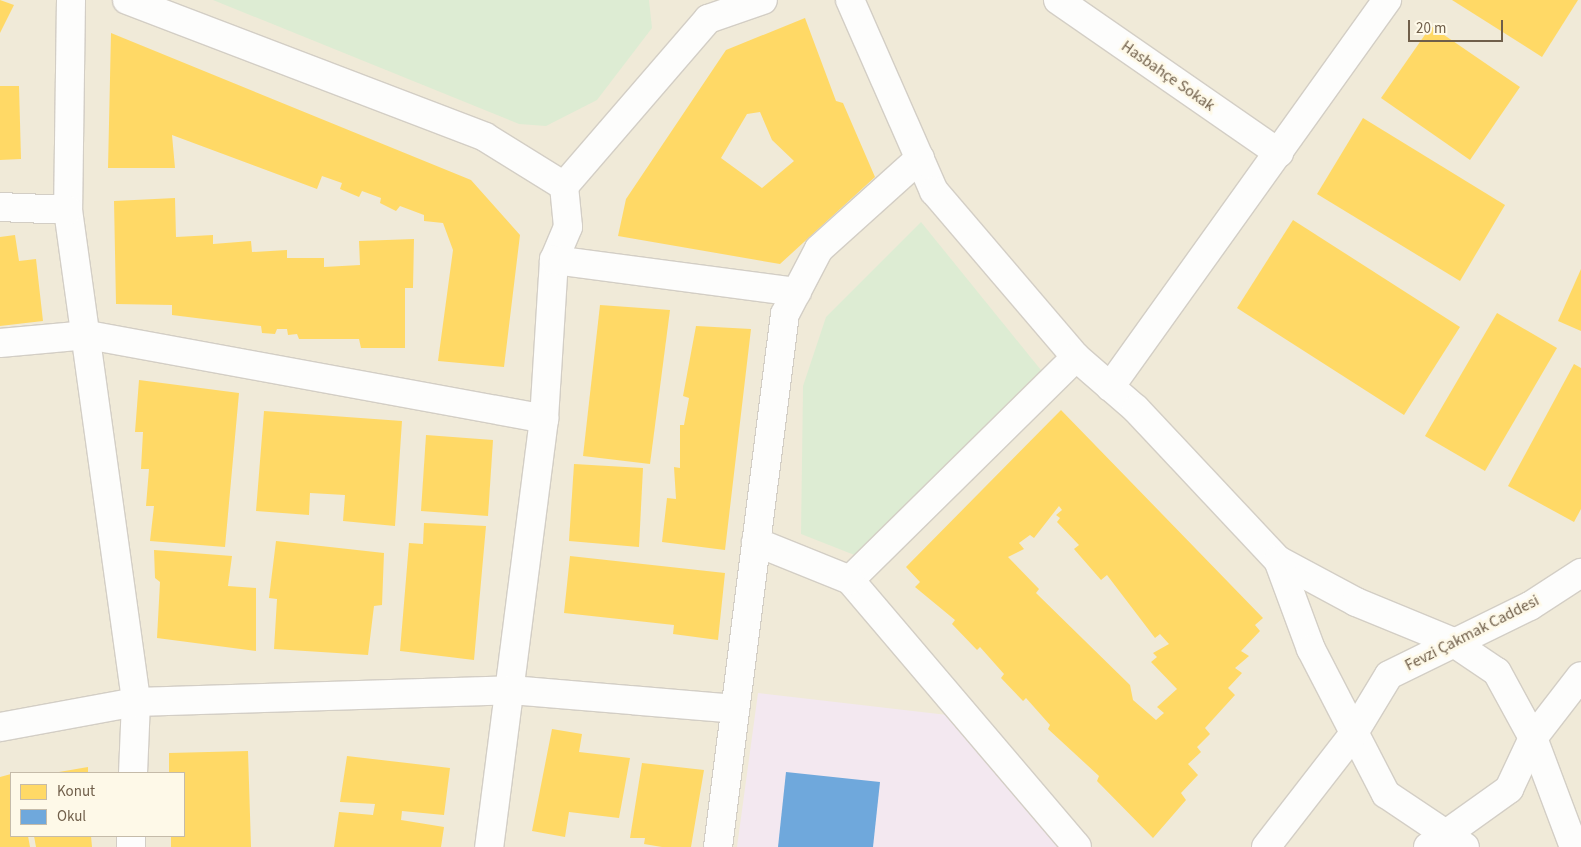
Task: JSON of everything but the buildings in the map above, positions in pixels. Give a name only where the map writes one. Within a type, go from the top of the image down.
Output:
[{"type":"street","points":[[71,0],[68,210],[88,335],[136,702],[133,772]]},
{"type":"street","points":[[488,847],[511,690],[544,419],[554,260],[568,227],[564,186],[704,10],[763,0]]},
{"type":"street","points":[[850,0],[934,191],[1076,357],[1110,386],[1278,560],[1356,602],[1451,641],[1496,672],[1533,738],[1575,840]]},
{"type":"street","name":"Hasbahçe Sokak","points":[[1058,0],[1279,153]]},
{"type":"street","points":[[1110,386],[1387,0]]},
{"type":"street","points":[[144,3],[485,137],[564,186]]},
{"type":"street","points":[[718,847],[785,314],[820,249],[920,158]]},
{"type":"street","points":[[0,208],[68,210]]},
{"type":"street","points":[[554,260],[797,292]]},
{"type":"street","points":[[0,343],[88,335],[544,419]]},
{"type":"street","points":[[850,580],[1076,357]]},
{"type":"street","points":[[756,542],[850,580],[1077,847]]},
{"type":"street","points":[[1278,560],[1311,649],[1352,736],[1386,794],[1448,843],[1509,789],[1533,738],[1581,676]]},
{"type":"street","name":"Fevzi Çakmak Caddesi","points":[[1266,847],[1352,736],[1389,675],[1451,641],[1530,606],[1581,573]]},
{"type":"street","points":[[0,727],[136,702],[511,690],[735,710]]},
{"type":"shaded area","points":[[0,0],[1581,0],[1581,847],[0,847]]},
{"type":"shaded area","points":[[758,693],[956,716],[1078,847],[737,847]]},
{"type":"green space","points":[[213,0],[649,0],[652,28],[597,100],[546,126],[519,124]]},
{"type":"green space","points":[[921,222],[1045,375],[857,556],[801,534],[803,386],[826,317]]}]
